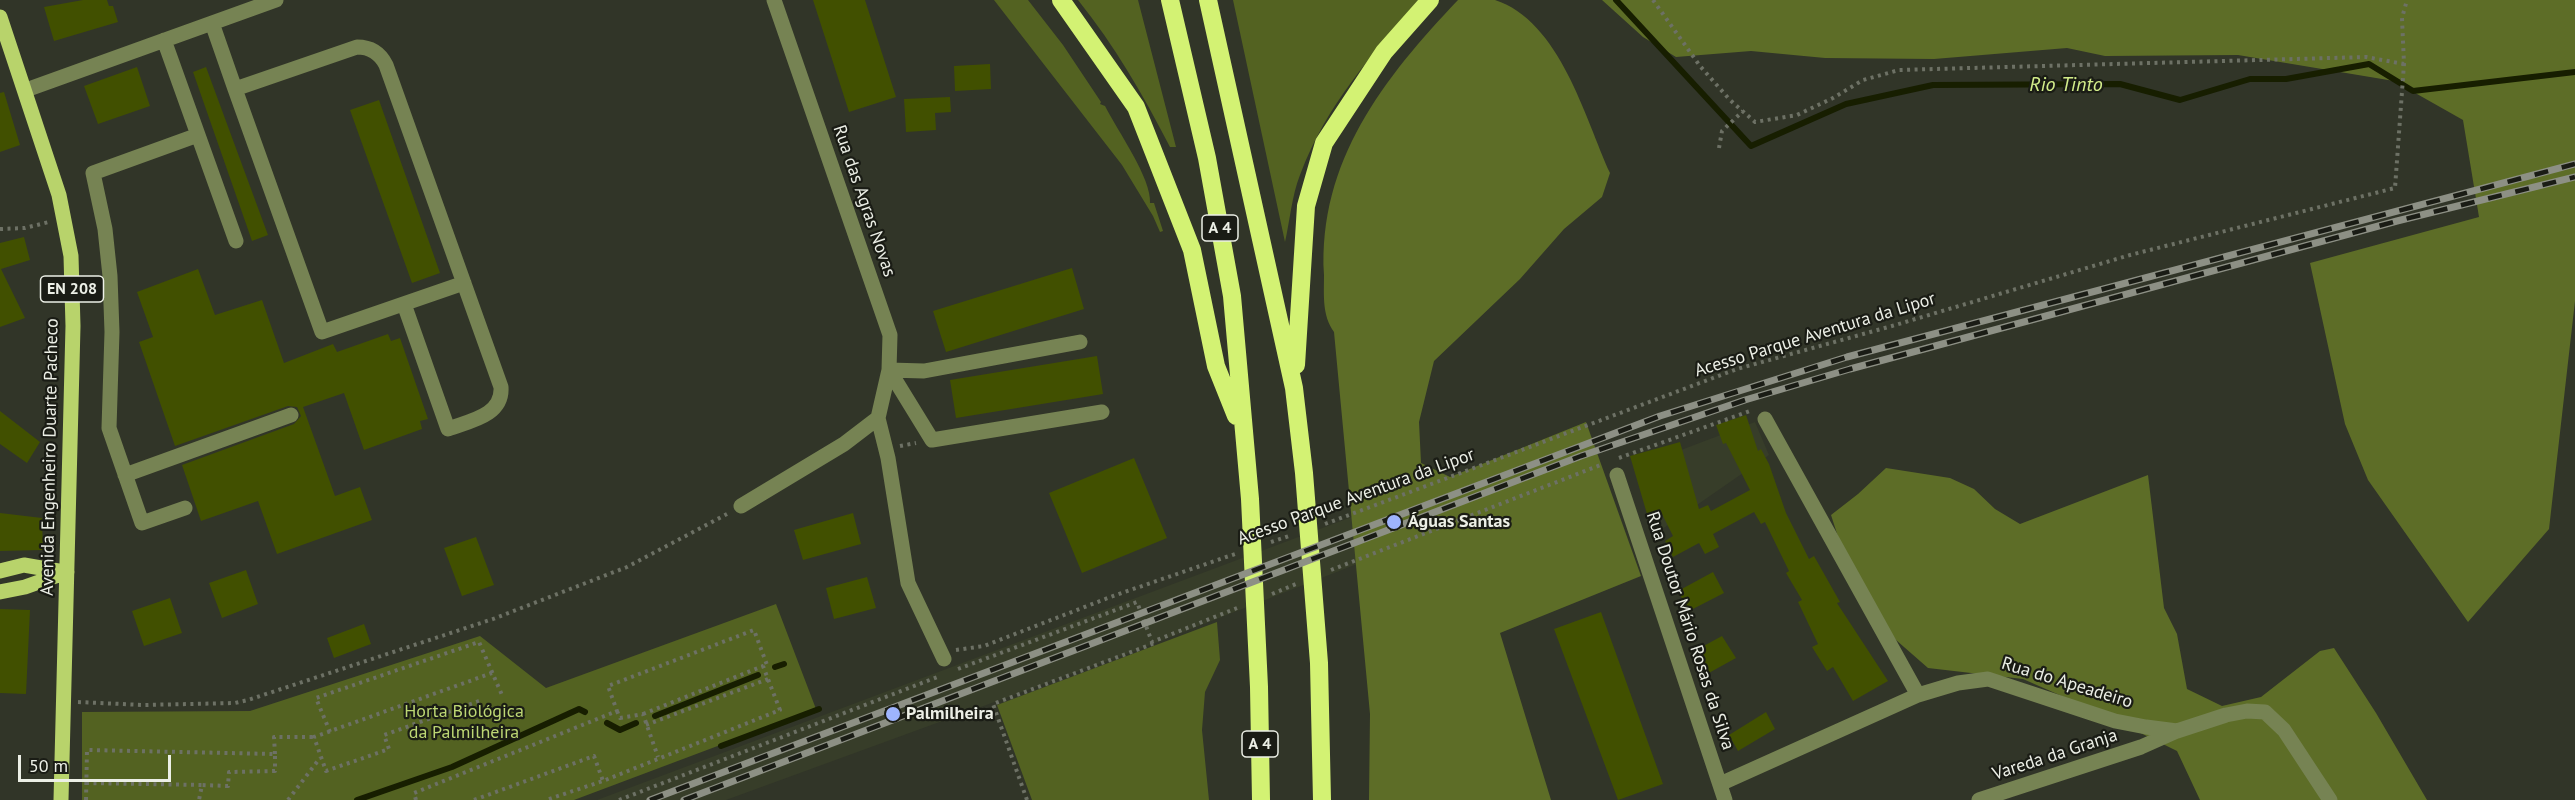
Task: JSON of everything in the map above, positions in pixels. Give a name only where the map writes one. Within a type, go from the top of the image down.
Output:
[{"type":"highway","points":[[1061,0],[1136,107],[1192,250],[1216,366],[1243,434]]},
{"type":"highway","name":"A 4","points":[[1170,0],[1207,158],[1232,296],[1250,499],[1259,687],[1261,800]]},
{"type":"highway","name":"A 4","points":[[1208,0],[1294,388],[1304,473],[1319,663],[1322,800]]},
{"type":"highway","points":[[1294,388],[1306,206],[1324,143],[1384,52],[1430,0]]},
{"type":"main road","name":"Avenida Engenheiro Duarte Pacheco","points":[[0,17],[26,90],[63,218],[71,256],[73,326],[61,800]]},
{"type":"main road","points":[[0,571],[24,566],[67,572]]},
{"type":"main road","points":[[0,592],[25,587],[67,572]]},
{"type":"street","points":[[26,90],[276,0]]},
{"type":"street","name":"Rua das Agras Novas","points":[[774,0],[890,335],[889,370],[878,418],[888,458],[908,583],[942,656]]},
{"type":"street","points":[[212,23],[322,332],[464,283]]},
{"type":"street","points":[[164,40],[236,241]]},
{"type":"street","points":[[236,89],[351,48],[368,48],[378,54],[387,65],[499,382],[501,397],[490,412],[448,429],[404,304]]},
{"type":"street","points":[[185,508],[142,523],[109,428],[112,332],[110,276],[105,229],[93,172],[198,135]]},
{"type":"street","points":[[889,370],[924,371],[1080,342]]},
{"type":"street","points":[[889,370],[932,440],[1102,411]]},
{"type":"street","points":[[125,475],[291,415]]},
{"type":"street","points":[[741,506],[844,444],[878,418]]},
{"type":"street","points":[[1765,419],[1918,695]]},
{"type":"street","name":"Rua Doutor Mário Rosas da Silva","points":[[1617,475],[1725,800]]},
{"type":"street","name":"Rua do Apeadeiro","points":[[1719,784],[1918,695],[1958,683],[1988,679],[2115,721],[2177,731],[2226,715],[2247,711],[2265,712],[2284,730],[2330,800]]},
{"type":"street","name":"Vareda da Granja","points":[[1979,800],[2141,747],[2177,731]]},
{"type":"path","points":[[1653,0],[1700,66],[1755,122],[1797,115],[1833,98],[1863,80],[1899,70],[2366,57],[2404,64]]},
{"type":"path","name":"Acesso Parque Aventura da Lipor","points":[[1322,525],[1737,369],[1892,326],[2130,255],[2395,188],[2404,70],[2402,18],[2407,0]]},
{"type":"path","points":[[1719,148],[1722,131],[1743,111]]},
{"type":"path","points":[[0,229],[25,228],[63,218]]},
{"type":"path","points":[[1320,574],[1586,470],[1757,409],[1765,419]]},
{"type":"path","points":[[62,701],[143,705],[235,703],[248,700],[493,619],[627,567],[741,506]]},
{"type":"path","name":"Acesso Parque Aventura da Lipor","points":[[1266,544],[1299,533]]},
{"type":"path","name":"Acesso Parque Aventura da Lipor","points":[[942,656],[984,646],[1113,596],[1244,552]]},
{"type":"path","points":[[1266,596],[1298,583]]},
{"type":"path","points":[[619,800],[1137,602],[1152,642],[1169,636]]},
{"type":"path","points":[[1027,800],[993,704],[1244,605]]},
{"type":"path","points":[[754,630],[767,665],[763,666],[643,714],[620,718],[608,686],[754,630]]},
{"type":"path","points":[[330,732],[316,698],[479,642],[502,695]]},
{"type":"path","points":[[546,800],[603,781],[780,710],[763,666]]},
{"type":"path","points":[[86,783],[228,786],[229,772],[274,771],[274,737],[314,737],[492,673]]},
{"type":"path","points":[[646,725],[768,679]]},
{"type":"path","points":[[314,737],[326,771],[388,749],[384,735],[479,700]]},
{"type":"path","points":[[416,800],[414,793],[617,711]]},
{"type":"path","points":[[643,714],[658,757]]},
{"type":"path","points":[[86,800],[87,750],[275,754]]},
{"type":"path","points":[[474,800],[594,756],[603,781]]},
{"type":"path","points":[[288,800],[321,757]]},
{"type":"path","points":[[199,800],[202,785]]},
{"type":"path","points":[[495,792],[497,800]]},
{"type":"shaded area","points":[[1755,422],[1769,455],[1655,534],[1636,467]]},
{"type":"shaded area","points":[[1573,434],[1587,474],[1145,647],[726,800],[597,800]]},
{"type":"green space","points":[[994,0],[1028,0],[1063,45],[1101,102],[1100,104],[1105,106],[1140,168],[1146,181],[1150,203],[1154,203],[1163,231],[1160,232],[1153,216],[1122,165]]},
{"type":"green space","points":[[1078,0],[1138,0],[1176,147],[1170,147],[1128,71]]},
{"type":"green space","points":[[1233,0],[1418,0],[1367,62],[1324,125],[1297,183],[1285,242]]},
{"type":"green space","points":[[1458,0],[1495,0],[1518,11],[1537,28],[1568,74],[1610,173],[1602,197],[1564,229],[1520,279],[1434,361],[1419,422],[1421,463],[1450,477],[1586,422],[1641,576],[1500,633],[1551,800],[1369,800],[1370,714],[1334,332],[1327,319],[1325,305],[1325,234],[1332,195],[1344,158],[1361,124],[1405,60]]},
{"type":"green space","points":[[1602,0],[2575,0],[2575,301],[2549,529],[2468,622],[2368,480],[2345,424],[2310,263],[2479,217],[2463,120],[2394,81],[2238,55],[2105,56],[2067,48],[1934,59],[1825,58],[1751,51],[1676,57],[1643,37]]},
{"type":"green space","points":[[1886,468],[1950,478],[1974,489],[1995,509],[2020,524],[2148,475],[2164,608],[2177,634],[2187,689],[2222,706],[2261,697],[2320,651],[2334,648],[2376,713],[2427,800],[2200,800],[2177,751],[2096,711],[2023,679],[1928,668],[1896,640],[1852,580],[1831,515]]},
{"type":"green space","name":"Horta Biológica da Palmilheira","points":[[776,604],[816,709],[574,800],[82,800],[82,712],[250,711],[480,636],[546,688]]},
{"type":"green space","points":[[1217,622],[1220,660],[1205,692],[1202,730],[1209,800],[1032,800],[997,705]]},
{"type":"building","points":[[83,0],[107,0],[109,6],[113,6],[118,22],[54,41],[44,7]]},
{"type":"building","points":[[813,0],[865,0],[896,97],[849,112]]},
{"type":"building","points":[[990,64],[991,89],[955,91],[954,66]]},
{"type":"building","points":[[137,67],[150,106],[98,124],[84,86]]},
{"type":"building","points":[[206,67],[268,235],[252,241],[193,72]]},
{"type":"building","points":[[4,92],[20,145],[0,152],[0,93]]},
{"type":"building","points":[[950,97],[951,112],[935,113],[936,130],[906,132],[904,99]]},
{"type":"building","points":[[379,100],[440,273],[412,283],[350,110]]},
{"type":"building","points":[[24,237],[30,260],[1,269],[25,318],[0,327],[0,243]]},
{"type":"building","points":[[1072,268],[1084,309],[946,352],[933,311]]},
{"type":"building","points":[[198,269],[215,315],[262,300],[284,363],[333,344],[337,352],[388,334],[391,341],[400,338],[428,419],[420,421],[422,429],[364,450],[344,393],[303,407],[335,496],[360,487],[372,520],[277,554],[258,501],[201,521],[182,465],[294,424],[301,416],[297,407],[288,406],[175,446],[139,342],[153,337],[137,292]]},
{"type":"building","points":[[1097,356],[1103,394],[956,418],[950,380]]},
{"type":"building","points":[[0,411],[40,442],[27,463],[0,444]]},
{"type":"building","points":[[1746,415],[1758,451],[1761,449],[1769,464],[1786,513],[1809,559],[1814,556],[1840,602],[1837,603],[1888,681],[1853,701],[1833,667],[1827,671],[1812,647],[1818,644],[1798,602],[1802,600],[1786,573],[1789,571],[1765,522],[1761,524],[1754,512],[1713,534],[1719,547],[1705,554],[1699,543],[1673,557],[1665,541],[1673,536],[1660,510],[1647,514],[1630,456],[1680,442],[1699,509],[1708,505],[1711,511],[1750,490],[1726,443],[1723,444],[1716,425]]},
{"type":"building","points":[[1134,458],[1167,538],[1082,573],[1049,493]]},
{"type":"building","points":[[0,513],[42,518],[43,550],[0,551]]},
{"type":"building","points":[[853,513],[861,544],[803,560],[794,530]]},
{"type":"building","points":[[476,537],[494,585],[462,596],[444,548]]},
{"type":"building","points":[[246,570],[258,604],[222,618],[209,583]]},
{"type":"building","points":[[1713,572],[1724,593],[1689,611],[1678,591]]},
{"type":"building","points":[[867,577],[876,608],[834,619],[826,588]]},
{"type":"building","points":[[170,598],[182,633],[144,646],[132,611]]},
{"type":"building","points":[[0,609],[30,610],[26,694],[0,693]]},
{"type":"building","points":[[1601,612],[1663,784],[1618,800],[1554,629]]},
{"type":"building","points":[[364,624],[371,644],[334,658],[327,638]]},
{"type":"building","points":[[1722,636],[1736,658],[1707,674],[1698,649]]},
{"type":"building","points":[[1766,712],[1775,729],[1738,751],[1729,735]]},
{"type":"waterway","name":"Rio Tinto","points":[[1616,0],[1751,146],[1846,104],[1933,85],[2120,84],[2180,100],[2250,79],[2286,79],[2369,64],[2413,91],[2575,72]]},
{"type":"waterway","points":[[775,667],[784,664]]},
{"type":"waterway","points":[[655,716],[758,675]]},
{"type":"waterway","points":[[357,800],[452,767],[579,709],[585,712]]},
{"type":"waterway","points":[[721,746],[819,709]]},
{"type":"waterway","points":[[607,723],[620,730],[636,723]]},
{"type":"railway","points":[[650,800],[1660,416],[1847,357],[2575,164]]},
{"type":"railway","points":[[684,800],[1581,456],[1745,400],[1850,369],[2397,221],[2575,177]]},
{"type":"place","name":"Águas Santas","points":[[1394,522]]},
{"type":"place","name":"Palmilheira","points":[[893,714]]}]
